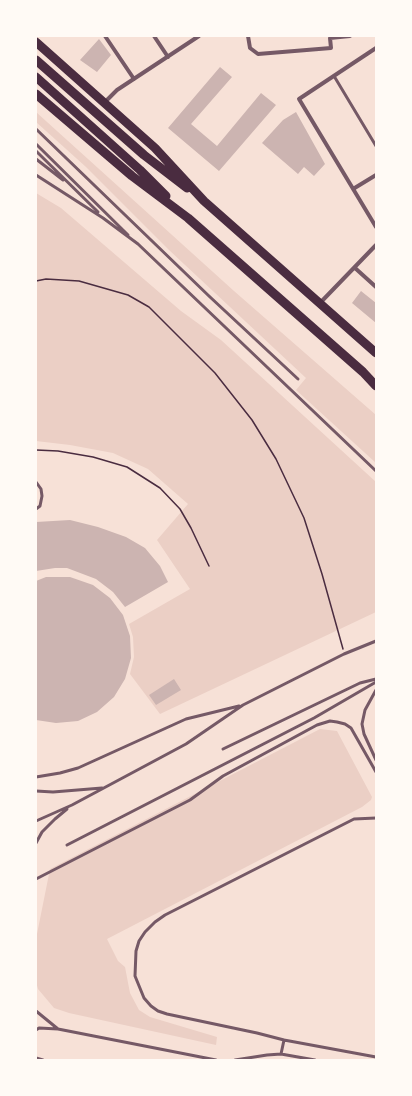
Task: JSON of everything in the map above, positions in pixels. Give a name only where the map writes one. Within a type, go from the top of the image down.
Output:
[{"type":"main road","points":[[36,42],[156,148],[204,201]]},
{"type":"main road","points":[[36,60],[144,155],[204,201],[376,353]]},
{"type":"main road","points":[[36,77],[140,170],[188,218],[376,382]]},
{"type":"main road","points":[[36,94],[132,176],[188,218]]},
{"type":"main road","points":[[363,372],[376,386]]},
{"type":"street","points":[[105,36],[134,79]]},
{"type":"street","points":[[154,36],[168,57]]},
{"type":"street","points":[[105,102],[118,90],[199,36]]},
{"type":"street","points":[[248,36],[250,48],[258,54],[331,48],[330,38],[350,36]]},
{"type":"street","points":[[376,48],[299,99],[376,227]]},
{"type":"street","points":[[354,189],[376,175]]},
{"type":"street","points":[[320,303],[376,245]]},
{"type":"street","points":[[355,268],[376,287]]},
{"type":"lane","points":[[334,76],[376,146]]},
{"type":"lane","points":[[36,129],[210,297],[298,379]]},
{"type":"lane","points":[[36,144],[138,244],[376,471]]},
{"type":"lane","points":[[36,151],[54,167],[70,186]]},
{"type":"lane","points":[[36,159],[70,186],[103,218]]},
{"type":"lane","points":[[36,175],[103,218],[138,244]]},
{"type":"lane","points":[[36,482],[41,489],[42,496],[40,506],[36,509]]},
{"type":"lane","points":[[36,821],[72,805],[186,744],[243,705],[344,654],[376,641]]},
{"type":"lane","points":[[223,749],[360,683],[376,680]]},
{"type":"lane","points":[[67,845],[314,718],[376,680]]},
{"type":"lane","points":[[376,690],[365,710],[362,724],[364,734],[376,760]]},
{"type":"lane","points":[[36,777],[78,768],[186,719],[243,705]]},
{"type":"lane","points":[[36,879],[190,800],[223,776],[317,725],[337,722],[345,724],[351,728],[376,772]]},
{"type":"lane","points":[[36,791],[53,792],[104,788]]},
{"type":"lane","points":[[36,843],[42,832],[72,805]]},
{"type":"lane","points":[[376,818],[354,820],[165,915],[155,922],[145,932],[139,941],[136,951],[135,976],[144,998],[154,1009],[167,1014],[257,1032],[284,1040],[376,1057]]},
{"type":"lane","points":[[36,1011],[58,1029]]},
{"type":"lane","points":[[36,1030],[39,1028],[58,1029],[216,1060]]},
{"type":"lane","points":[[282,1054],[284,1040]]},
{"type":"lane","points":[[235,1060],[282,1054],[315,1060]]},
{"type":"lane","points":[[36,1058],[44,1060]]},
{"type":"path","points":[[36,281],[46,279],[79,281],[128,295],[149,308],[215,373],[252,420],[276,459],[304,518],[322,574],[344,654]]},
{"type":"path","points":[[36,450],[58,451],[93,457],[127,467],[160,488],[180,509],[209,566]]},
{"type":"shaded area","points":[[36,112],[234,291],[376,415],[376,463],[296,390],[306,378],[169,250],[86,167],[36,122]]},
{"type":"shaded area","points":[[36,193],[61,208],[181,311],[221,340],[376,482],[376,612],[160,714],[130,674],[134,657],[133,637],[129,624],[190,589],[157,540],[188,504],[148,469],[113,453],[70,445],[36,441]]},
{"type":"shaded area","points":[[320,729],[337,731],[372,797],[371,800],[362,807],[107,939],[118,961],[125,967],[130,993],[139,1010],[150,1017],[217,1037],[216,1045],[69,1013],[54,1008],[38,989],[36,982],[36,939],[50,869]]},
{"type":"building","points":[[99,39],[111,55],[97,72],[80,60]]},
{"type":"building","points":[[220,67],[232,77],[191,124],[217,146],[261,93],[276,105],[219,171],[168,128]]},
{"type":"building","points":[[296,112],[325,164],[314,176],[304,167],[298,174],[262,143],[283,120]]},
{"type":"building","points":[[361,291],[376,303],[376,323],[352,303]]},
{"type":"building","points":[[70,520],[98,527],[126,537],[145,548],[160,566],[168,582],[125,607],[113,592],[96,579],[67,568],[36,571],[36,522]]},
{"type":"building","points":[[46,577],[70,577],[93,585],[110,598],[123,615],[130,636],[131,658],[125,679],[114,697],[97,712],[78,721],[56,723],[36,720],[36,581]]},
{"type":"building","points":[[174,679],[181,690],[156,705],[149,695]]}]
